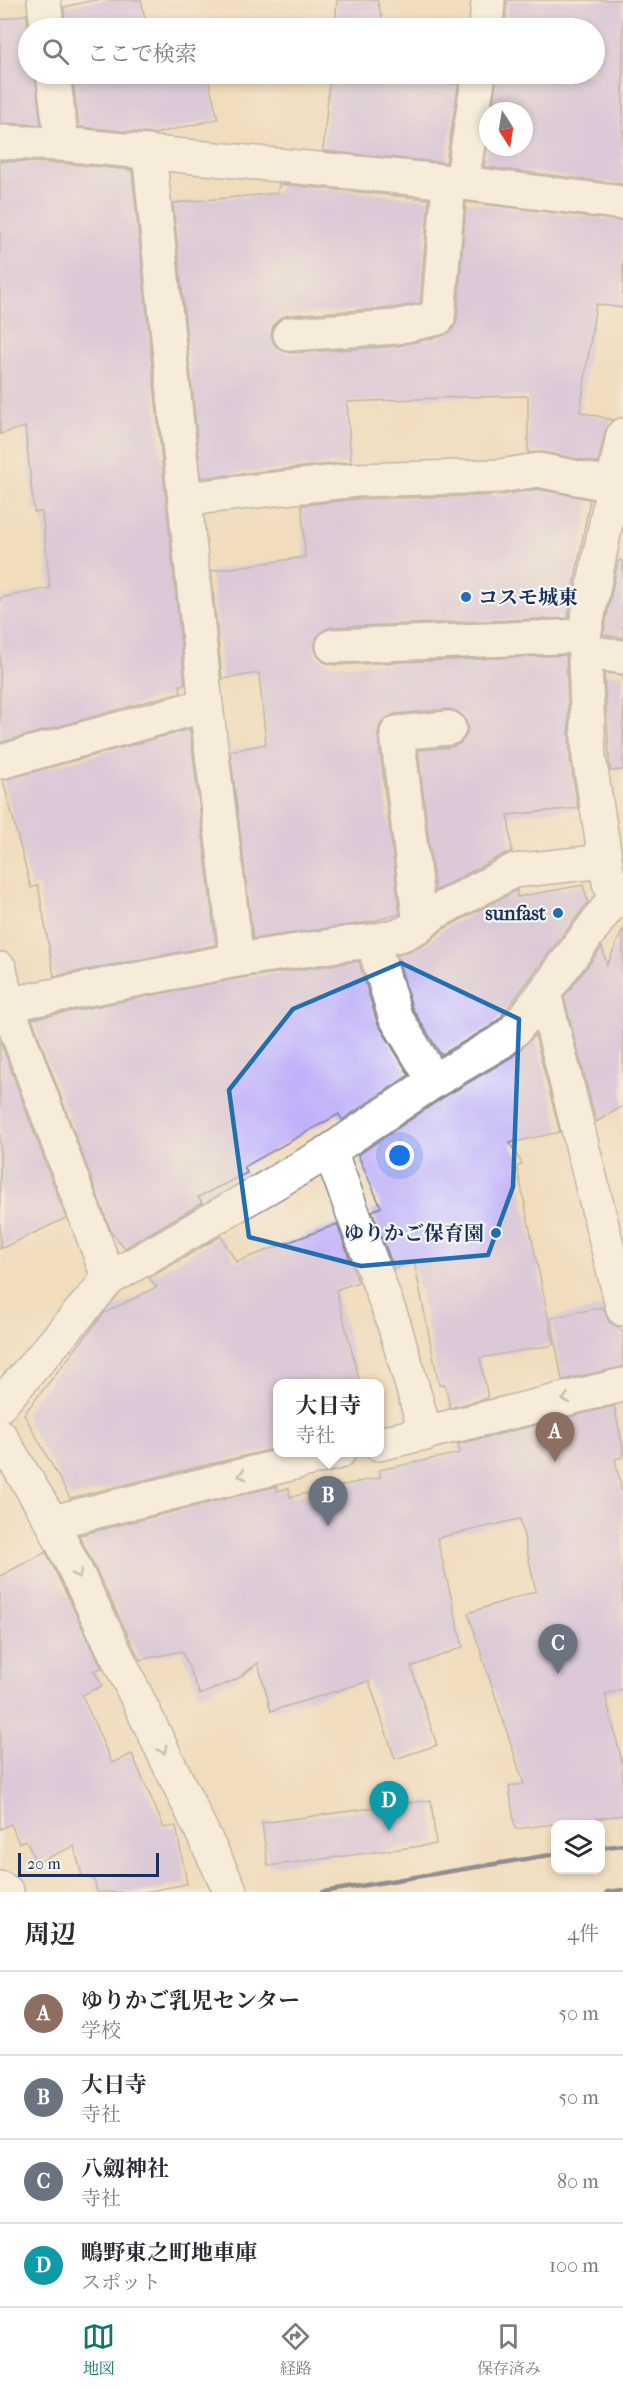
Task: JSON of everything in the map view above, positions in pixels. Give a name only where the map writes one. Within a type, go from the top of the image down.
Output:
[{"type":"street","points":[[44,0],[46,18]]},
{"type":"street","points":[[487,18],[488,0]]},
{"type":"street","points":[[54,84],[62,144]]},
{"type":"street","points":[[290,334],[396,327],[438,318],[456,182],[477,84]]},
{"type":"street","points":[[0,142],[62,144],[456,182],[623,203]]},
{"type":"street","points":[[149,152],[206,705],[237,960]]},
{"type":"street","points":[[0,1405],[109,1279],[330,1151],[434,1081],[502,1041],[515,1030],[544,993],[613,883],[589,757],[585,644],[619,458],[500,476],[356,480],[185,499]]},
{"type":"street","points":[[333,646],[585,644],[623,657]]},
{"type":"street","points":[[0,762],[206,705]]},
{"type":"street","points":[[420,925],[397,733],[449,728]]},
{"type":"street","points":[[4,1006],[237,960],[373,941],[403,934],[432,915],[513,871],[613,883]]},
{"type":"street","points":[[373,941],[394,1016],[434,1081]]},
{"type":"street","points":[[0,969],[4,1006],[109,1279]]},
{"type":"street","points":[[544,993],[623,1310]]},
{"type":"street","points":[[330,1151],[394,1324],[426,1434]]},
{"type":"street","points":[[384,1443],[623,1385]]},
{"type":"street","points":[[0,1436],[52,1522],[231,1892]]},
{"type":"street","points":[[52,1522],[318,1457]]},
{"type":"street","points":[[0,1888],[7,1892]]},
{"type":"highlighted area","points":[[401,963],[519,1019],[513,1187],[488,1255],[361,1266],[249,1237],[229,1090],[293,1009]]},
{"type":"building","points":[[94,0],[141,0],[145,18],[65,18],[64,7]]},
{"type":"building","points":[[337,0],[377,0],[382,18],[336,18]]},
{"type":"building","points":[[507,0],[623,0],[623,184],[484,167],[486,156],[533,156],[533,102],[493,102],[496,84],[605,84],[605,18],[506,18]]},
{"type":"building","points":[[27,14],[27,18],[18,18],[18,84],[36,84],[41,125],[0,123],[0,20]]},
{"type":"building","points":[[73,84],[209,84],[218,119],[154,134],[79,127]]},
{"type":"building","points":[[329,84],[459,84],[446,163],[323,151]]},
{"type":"building","points":[[0,161],[61,163],[132,170],[185,684],[180,685],[181,692],[0,743],[0,598],[50,588],[42,512],[34,512],[25,427],[0,434]]},
{"type":"building","points":[[279,184],[429,199],[420,303],[393,308],[289,315],[280,318],[273,326],[271,336],[274,344],[281,350],[291,353],[397,346],[442,336],[452,331],[457,320],[466,202],[623,221],[623,308],[596,304],[580,412],[613,420],[605,431],[598,463],[542,452],[528,453],[528,396],[464,397],[347,402],[351,462],[201,478],[173,203],[278,193]]},
{"type":"building","points":[[538,489],[590,499],[568,618],[332,627],[324,630],[317,637],[314,647],[324,662],[334,665],[566,655],[570,758],[578,808],[508,815],[512,852],[504,854],[435,891],[418,750],[451,747],[459,744],[466,736],[468,726],[464,717],[448,709],[395,714],[380,725],[378,735],[400,914],[370,922],[253,939],[230,751],[266,744],[259,673],[222,679],[211,571],[305,557],[302,505],[357,499],[501,495]]},
{"type":"building","points":[[618,561],[623,561],[623,638],[603,635]]},
{"type":"building","points":[[604,673],[623,675],[623,770],[610,771]]},
{"type":"building","points":[[190,729],[216,945],[54,976],[38,885],[31,888],[3,780]]},
{"type":"building","points":[[583,885],[588,902],[501,1017],[491,1026],[441,1055],[412,1008],[397,955],[412,951],[429,942],[443,929],[517,890],[517,897]]},
{"type":"building","points":[[623,929],[623,1106],[596,1122],[564,997],[602,947],[607,965]]},
{"type":"building","points":[[359,961],[377,1022],[409,1075],[342,1120],[339,1114],[244,1167],[247,1173],[198,1197],[202,1203],[125,1248],[111,1232],[32,1019],[240,978]]},
{"type":"building","points":[[535,1035],[560,1132],[510,1143],[522,1164],[517,1167],[554,1345],[480,1358],[488,1398],[450,1408],[445,1384],[439,1385],[414,1261],[394,1269],[372,1211],[381,1207],[358,1155],[444,1097],[512,1057]]},
{"type":"building","points":[[0,1040],[66,1218],[0,1249]]},
{"type":"building","points":[[337,1224],[358,1282],[336,1290],[359,1379],[273,1379],[273,1449],[70,1498],[24,1414],[104,1313],[157,1287],[149,1278],[221,1236],[236,1262]]},
{"type":"building","points":[[603,1307],[609,1322],[619,1327],[623,1333],[623,1367],[562,1380],[551,1318]]},
{"type":"building","points":[[614,1406],[623,1446],[623,1457],[615,1459],[623,1497],[623,1689],[605,1694],[623,1766],[623,1815],[584,1820],[551,1820],[551,1824],[515,1829],[509,1786],[524,1784],[468,1613],[536,1591],[520,1519],[437,1538],[463,1647],[411,1667],[437,1745],[395,1759],[369,1681],[271,1711],[258,1663],[237,1679],[200,1695],[182,1651],[140,1660],[79,1535],[277,1486],[277,1491],[289,1488],[290,1497],[381,1477],[379,1470],[460,1453],[458,1444]]},
{"type":"building","points":[[46,1552],[102,1668],[94,1670],[102,1686],[82,1695],[112,1763],[132,1754],[164,1828],[176,1826],[187,1884],[144,1892],[97,1892],[94,1879],[82,1876],[74,1846],[36,1863],[26,1840],[19,1843],[11,1824],[0,1829],[0,1576]]},
{"type":"building","points":[[431,1800],[436,1844],[268,1866],[262,1823]]},
{"type":"railway","points":[[605,1847],[623,1845]]},
{"type":"railway","points":[[323,1892],[551,1855]]},
{"type":"railway","points":[[607,1892],[623,1890]]},
{"type":"place","name":"コスモ城東","points":[[466,597]]},
{"type":"place","name":"sunfast","points":[[558,913]]},
{"type":"place","name":"ゆりかご保育園","points":[[496,1233]]},
{"type":"place","name":"ゆりかご乳児センター","points":[[555,1462]]},
{"type":"place","name":"大日寺","points":[[328,1526]]},
{"type":"place","name":"八劔神社","points":[[558,1674]]},
{"type":"place","name":"鴫野東之町地車庫","points":[[389,1831]]}]
